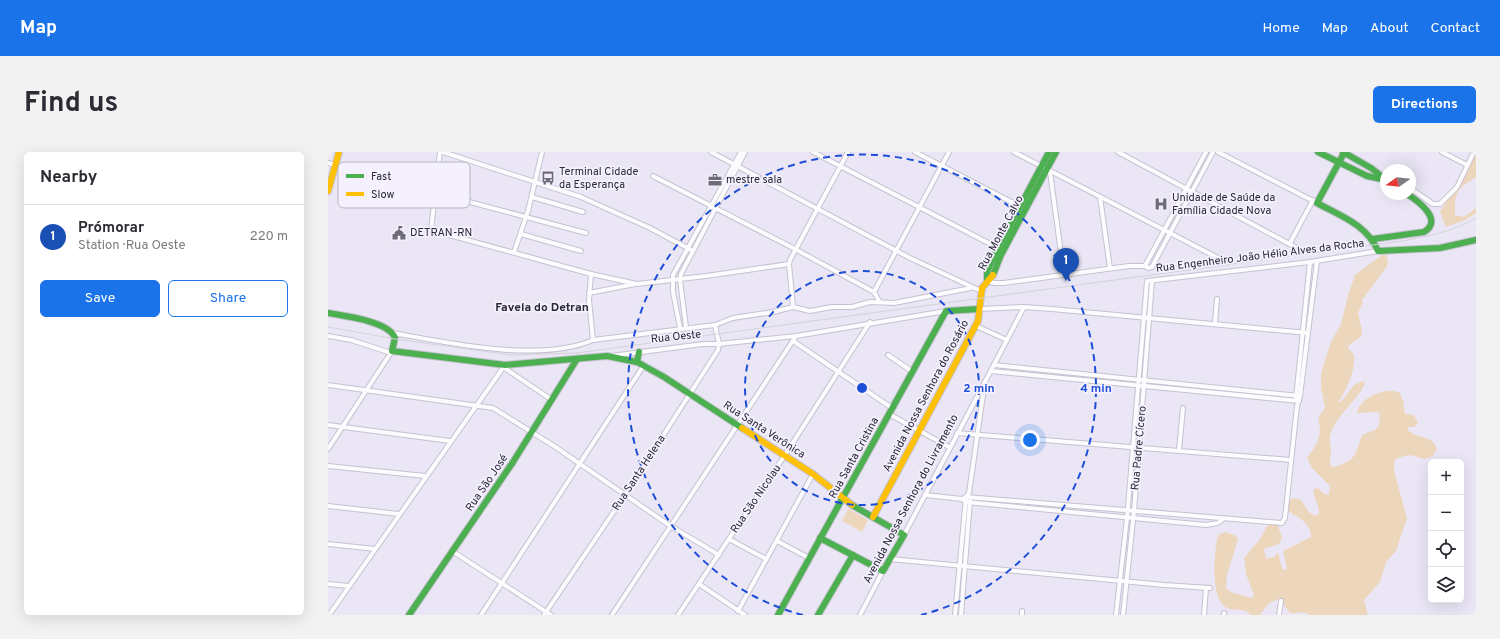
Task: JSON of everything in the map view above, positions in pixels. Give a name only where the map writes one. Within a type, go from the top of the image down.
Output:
[{"type":"main road","points":[[328,191],[339,152]]},
{"type":"main road","name":"Rua Monte Calvo","points":[[1046,170],[1050,152]]},
{"type":"main road","name":"Rua Monte Calvo","points":[[987,281],[987,272],[998,248],[1056,152]]},
{"type":"main road","points":[[1318,152],[1367,176],[1380,179]]},
{"type":"main road","points":[[1380,175],[1344,152],[1315,202],[1362,228],[1375,242],[1424,232],[1429,229],[1431,221],[1426,208],[1415,200]]},
{"type":"main road","name":"Rua Monte Calvo","points":[[987,281],[993,276],[1023,208]]},
{"type":"main road","name":"Rua Engenheiro João Hélio Alves da Rocha","points":[[1375,242],[1378,251],[1406,248],[1454,247],[1476,240]]},
{"type":"main road","name":"Avenida Nossa Senhora do Rosário","points":[[873,518],[976,326],[981,291],[987,281]]},
{"type":"main road","name":"Rua Oeste","points":[[946,310],[979,309]]},
{"type":"main road","name":"Rua Santa Cristina","points":[[778,615],[946,310]]},
{"type":"main road","name":"Rua Oeste","points":[[328,313],[379,324],[389,329],[393,333]]},
{"type":"main road","points":[[392,352],[394,345],[393,333]]},
{"type":"main road","name":"Rua Oeste","points":[[392,352],[504,366],[607,356]]},
{"type":"main road","points":[[637,362],[639,352]]},
{"type":"main road","name":"Rua Santa Verônica","points":[[607,356],[637,362],[644,365],[785,455],[837,492],[843,499],[904,535]]},
{"type":"main road","name":"Rua São José","points":[[409,615],[532,433],[577,359]]},
{"type":"main road","name":"Avenida Nossa Senhora do Livramento","points":[[883,571],[904,535]]},
{"type":"main road","points":[[820,538],[883,571]]},
{"type":"main road","points":[[818,615],[853,555]]},
{"type":"street","points":[[440,162],[441,152],[536,181],[581,197],[693,251]]},
{"type":"street","points":[[514,252],[527,218],[542,152]]},
{"type":"street","points":[[711,152],[897,251],[971,288],[981,291]]},
{"type":"street","points":[[736,166],[741,152]]},
{"type":"street","points":[[686,327],[680,280],[684,268],[736,166],[746,152]]},
{"type":"street","points":[[813,152],[998,248]]},
{"type":"street","points":[[793,307],[789,264],[817,208],[848,152]]},
{"type":"street","points":[[915,152],[1023,208]]},
{"type":"street","points":[[874,292],[949,152]]},
{"type":"street","points":[[1014,152],[1046,170],[1222,260]]},
{"type":"street","points":[[1118,152],[1192,193],[1295,246]]},
{"type":"street","points":[[987,281],[1004,283],[1110,268],[1145,266],[1148,268],[1152,266],[1206,152]]},
{"type":"street","points":[[1145,266],[1192,193],[1213,152]]},
{"type":"street","points":[[1218,152],[1315,202],[1290,243]]},
{"type":"street","points":[[1442,152],[1467,165]]},
{"type":"street","points":[[1416,192],[1433,204],[1438,205],[1457,187],[1474,152]]},
{"type":"street","points":[[328,163],[335,164]]},
{"type":"street","points":[[1046,170],[1064,275]]},
{"type":"street","points":[[653,176],[796,249],[874,292],[877,299]]},
{"type":"street","points":[[532,197],[583,212]]},
{"type":"street","points":[[1100,198],[1110,268]]},
{"type":"street","points":[[470,202],[586,233]]},
{"type":"street","points":[[434,208],[431,230],[591,274],[637,284]]},
{"type":"street","points":[[680,328],[672,280],[676,269],[688,248],[714,208]]},
{"type":"street","points":[[521,234],[581,251]]},
{"type":"street","name":"Rua Engenheiro João Hélio Alves da Rocha","points":[[1146,283],[1147,281],[1152,280],[1310,262],[1378,251]]},
{"type":"street","points":[[969,496],[1128,511],[1282,523],[1285,518],[1297,406],[1317,261]]},
{"type":"street","points":[[1298,398],[1302,332],[1310,262]]},
{"type":"street","points":[[589,293],[637,284],[680,280],[789,264]]},
{"type":"street","points":[[591,274],[589,293],[593,340]]},
{"type":"street","name":"Rua Padre Cícero","points":[[1123,615],[1134,511],[1152,280]]},
{"type":"street","name":"Rua Padre Cícero","points":[[1116,615],[1128,511],[1137,385],[1145,317],[1146,283]]},
{"type":"street","name":"Rua Oeste","points":[[393,333],[492,348],[541,351],[575,348],[593,340],[686,327],[715,325],[733,318],[793,307],[814,311],[832,307],[852,307],[877,299],[894,303],[971,288]]},
{"type":"street","points":[[1215,323],[1217,299]]},
{"type":"street","points":[[979,309],[1024,307],[1150,317],[1308,333]]},
{"type":"street","name":"Avenida Nossa Senhora do Livramento","points":[[904,535],[949,447],[984,386],[1024,307]]},
{"type":"street","name":"Rua Oeste","points":[[607,356],[703,344],[719,344],[796,336],[946,310]]},
{"type":"street","name":"Rua São Nicolau","points":[[680,615],[870,322]]},
{"type":"street","points":[[715,325],[719,344]]},
{"type":"street","points":[[976,326],[1007,340]]},
{"type":"street","name":"Rua Oeste","points":[[328,336],[360,342],[392,352]]},
{"type":"street","points":[[612,615],[669,525],[796,336]]},
{"type":"street","points":[[793,341],[839,371],[920,431],[949,447]]},
{"type":"street","name":"Rua Santa Helena","points":[[545,614],[625,495],[718,350],[719,344]]},
{"type":"street","points":[[328,449],[392,352]]},
{"type":"street","points":[[888,355],[913,372]]},
{"type":"street","points":[[481,615],[644,365]]},
{"type":"street","points":[[329,615],[425,476],[477,406],[504,366],[552,400]]},
{"type":"street","points":[[994,366],[1145,380],[1298,398]]},
{"type":"street","points":[[991,372],[1298,398]]},
{"type":"street","points":[[328,385],[487,407],[498,411],[580,463],[669,525],[718,555]]},
{"type":"street","points":[[955,615],[966,501],[969,496],[976,435],[984,386]]},
{"type":"street","points":[[1179,450],[1183,408]]},
{"type":"street","points":[[328,425],[450,441]]},
{"type":"street","points":[[957,433],[1291,460]]},
{"type":"street","points":[[328,466],[425,476]]},
{"type":"street","points":[[738,611],[813,474]]},
{"type":"street","points":[[925,495],[1054,511],[1206,525],[1214,525],[1223,519]]},
{"type":"street","points":[[961,615],[965,567],[966,501],[969,496]]},
{"type":"street","points":[[1054,511],[1055,504]]},
{"type":"street","points":[[328,506],[399,514]]},
{"type":"street","points":[[729,539],[766,559]]},
{"type":"street","points":[[777,541],[809,558]]},
{"type":"street","points":[[328,544],[375,549]]},
{"type":"street","points":[[452,551],[545,614],[550,615]]},
{"type":"street","points":[[890,559],[1208,588],[1204,615]]},
{"type":"street","name":"Avenida Nossa Senhora do Livramento","points":[[860,615],[883,571]]},
{"type":"street","points":[[328,584],[349,586]]},
{"type":"street","points":[[699,584],[745,615]]},
{"type":"street","points":[[1279,615],[1281,600]]},
{"type":"shaded area","points":[[1476,152],[1476,177],[1464,185],[1458,192],[1455,201],[1455,215],[1464,217],[1476,208],[1476,213],[1465,220],[1446,227],[1440,212]]},
{"type":"shaded area","points":[[1382,255],[1386,255],[1388,261],[1387,266],[1362,300],[1363,303],[1358,313],[1362,331],[1361,337],[1348,346],[1354,355],[1354,366],[1348,385],[1339,401],[1341,402],[1354,385],[1363,381],[1365,383],[1357,397],[1340,416],[1332,430],[1330,438],[1330,465],[1334,467],[1351,459],[1356,453],[1362,435],[1376,429],[1379,425],[1380,414],[1377,412],[1357,413],[1359,408],[1368,398],[1381,392],[1395,391],[1400,393],[1403,400],[1405,414],[1414,415],[1418,423],[1415,427],[1408,427],[1408,430],[1416,435],[1432,441],[1437,449],[1433,456],[1424,459],[1411,455],[1397,458],[1394,462],[1394,471],[1407,518],[1396,551],[1386,562],[1380,582],[1364,600],[1368,615],[1309,615],[1302,612],[1290,613],[1279,599],[1269,603],[1260,615],[1251,615],[1245,611],[1225,607],[1220,601],[1215,584],[1215,551],[1218,535],[1226,532],[1236,536],[1238,539],[1227,575],[1226,588],[1231,592],[1252,598],[1254,595],[1246,574],[1244,558],[1260,539],[1267,526],[1275,523],[1278,526],[1282,537],[1279,544],[1264,549],[1266,559],[1274,557],[1278,552],[1282,568],[1285,570],[1287,569],[1283,551],[1311,537],[1311,532],[1303,520],[1286,510],[1287,501],[1295,498],[1301,500],[1309,512],[1315,516],[1319,514],[1319,510],[1314,495],[1314,489],[1318,488],[1324,494],[1329,495],[1330,486],[1312,468],[1307,458],[1320,435],[1318,418],[1325,408],[1321,387],[1321,373],[1331,342],[1341,324],[1348,295],[1355,275]]},
{"type":"shaded area","points":[[848,509],[868,520],[862,532],[842,521]]},
{"type":"tram line","points":[[328,327],[395,339],[511,355],[577,353],[1402,241],[1449,230],[1476,218]]},
{"type":"traffic: fast","points":[[987,281],[987,272],[998,248],[1049,152]]},
{"type":"traffic: fast","points":[[993,275],[1001,255],[1056,152]]},
{"type":"traffic: fast","points":[[1318,152],[1367,176],[1380,179]]},
{"type":"traffic: fast","points":[[1343,152],[1371,168],[1380,175]]},
{"type":"traffic: fast","points":[[1344,153],[1317,203],[1344,217],[1360,228],[1367,234],[1378,251],[1440,248],[1476,240]]},
{"type":"traffic: fast","points":[[1373,239],[1424,232],[1429,227],[1431,222],[1430,217],[1427,211],[1416,200]]},
{"type":"traffic: fast","points":[[778,615],[946,311],[979,309]]},
{"type":"traffic: fast","points":[[328,313],[365,320],[384,327],[391,332],[395,338],[392,351],[505,365],[607,356],[637,362],[664,377],[742,428]]},
{"type":"traffic: fast","points":[[637,362],[639,352]]},
{"type":"traffic: fast","points":[[409,615],[513,462],[577,359]]},
{"type":"traffic: fast","points":[[820,538],[883,571],[904,535],[852,505]]},
{"type":"traffic: fast","points":[[818,615],[853,555]]},
{"type":"traffic: slow","points":[[328,191],[339,152]]},
{"type":"traffic: slow","points":[[873,517],[978,321],[982,288],[993,275]]},
{"type":"traffic: slow","points":[[742,428],[813,474],[852,505]]},
{"type":"place","name":"Terminal Cidade da Esperança","points":[[548,178]]},
{"type":"place","name":"mestre sala","points":[[715,180]]},
{"type":"place","name":"Unidade de Saúde da Família Cidade Nova","points":[[1161,204]]},
{"type":"place","name":"DETRAN-RN","points":[[399,233]]},
{"type":"place","name":"Prómorar","points":[[1066,281]]},
{"type":"district","name":"Favela do Detran","points":[[542,308]]}]
